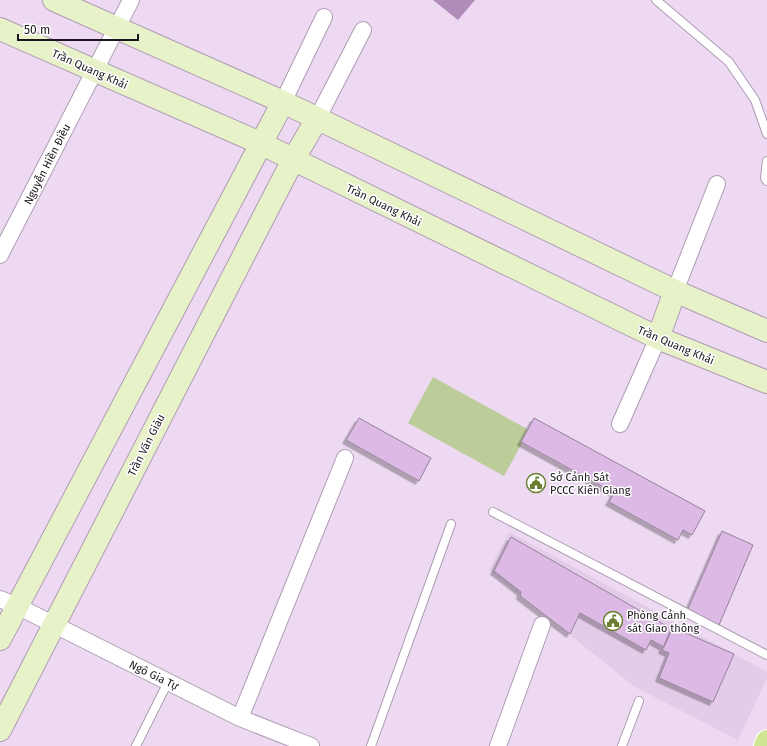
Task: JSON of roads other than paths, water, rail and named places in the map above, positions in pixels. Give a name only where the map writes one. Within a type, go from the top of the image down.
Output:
[{"type":"main road","points":[[765,746],[767,741]]},
{"type":"street","points":[[54,0],[283,102],[675,291],[767,331]]},
{"type":"street","name":"Nguyễn Hiền Điều","points":[[0,255],[131,0]]},
{"type":"street","points":[[0,639],[9,603],[283,102],[324,17]]},
{"type":"street","name":"Trần Quang Khải","points":[[0,29],[260,144],[658,338],[767,382]]},
{"type":"street","points":[[317,119],[363,30]]},
{"type":"street","name":"Trần Văn Giàu","points":[[0,730],[294,160],[317,119]]},
{"type":"street","points":[[620,424],[658,338],[717,184]]},
{"type":"street","points":[[240,718],[345,458]]},
{"type":"street","name":"Ngô Gia Tự","points":[[9,603],[240,718],[311,746]]},
{"type":"street","points":[[498,746],[542,625]]},
{"type":"lane","points":[[656,0],[729,62],[755,100],[767,134]]},
{"type":"lane","points":[[767,161],[765,178],[767,181]]},
{"type":"lane","points":[[493,512],[767,655]]},
{"type":"lane","points":[[371,746],[451,524]]},
{"type":"lane","points":[[136,746],[168,682]]},
{"type":"lane","points":[[622,746],[639,701]]},
{"type":"place","name":"Sở Cảnh Sát PCCC Kiên Giang","points":[[536,483]]},
{"type":"place","name":"Phòng Cảnh sát Giao thông","points":[[613,621]]}]
